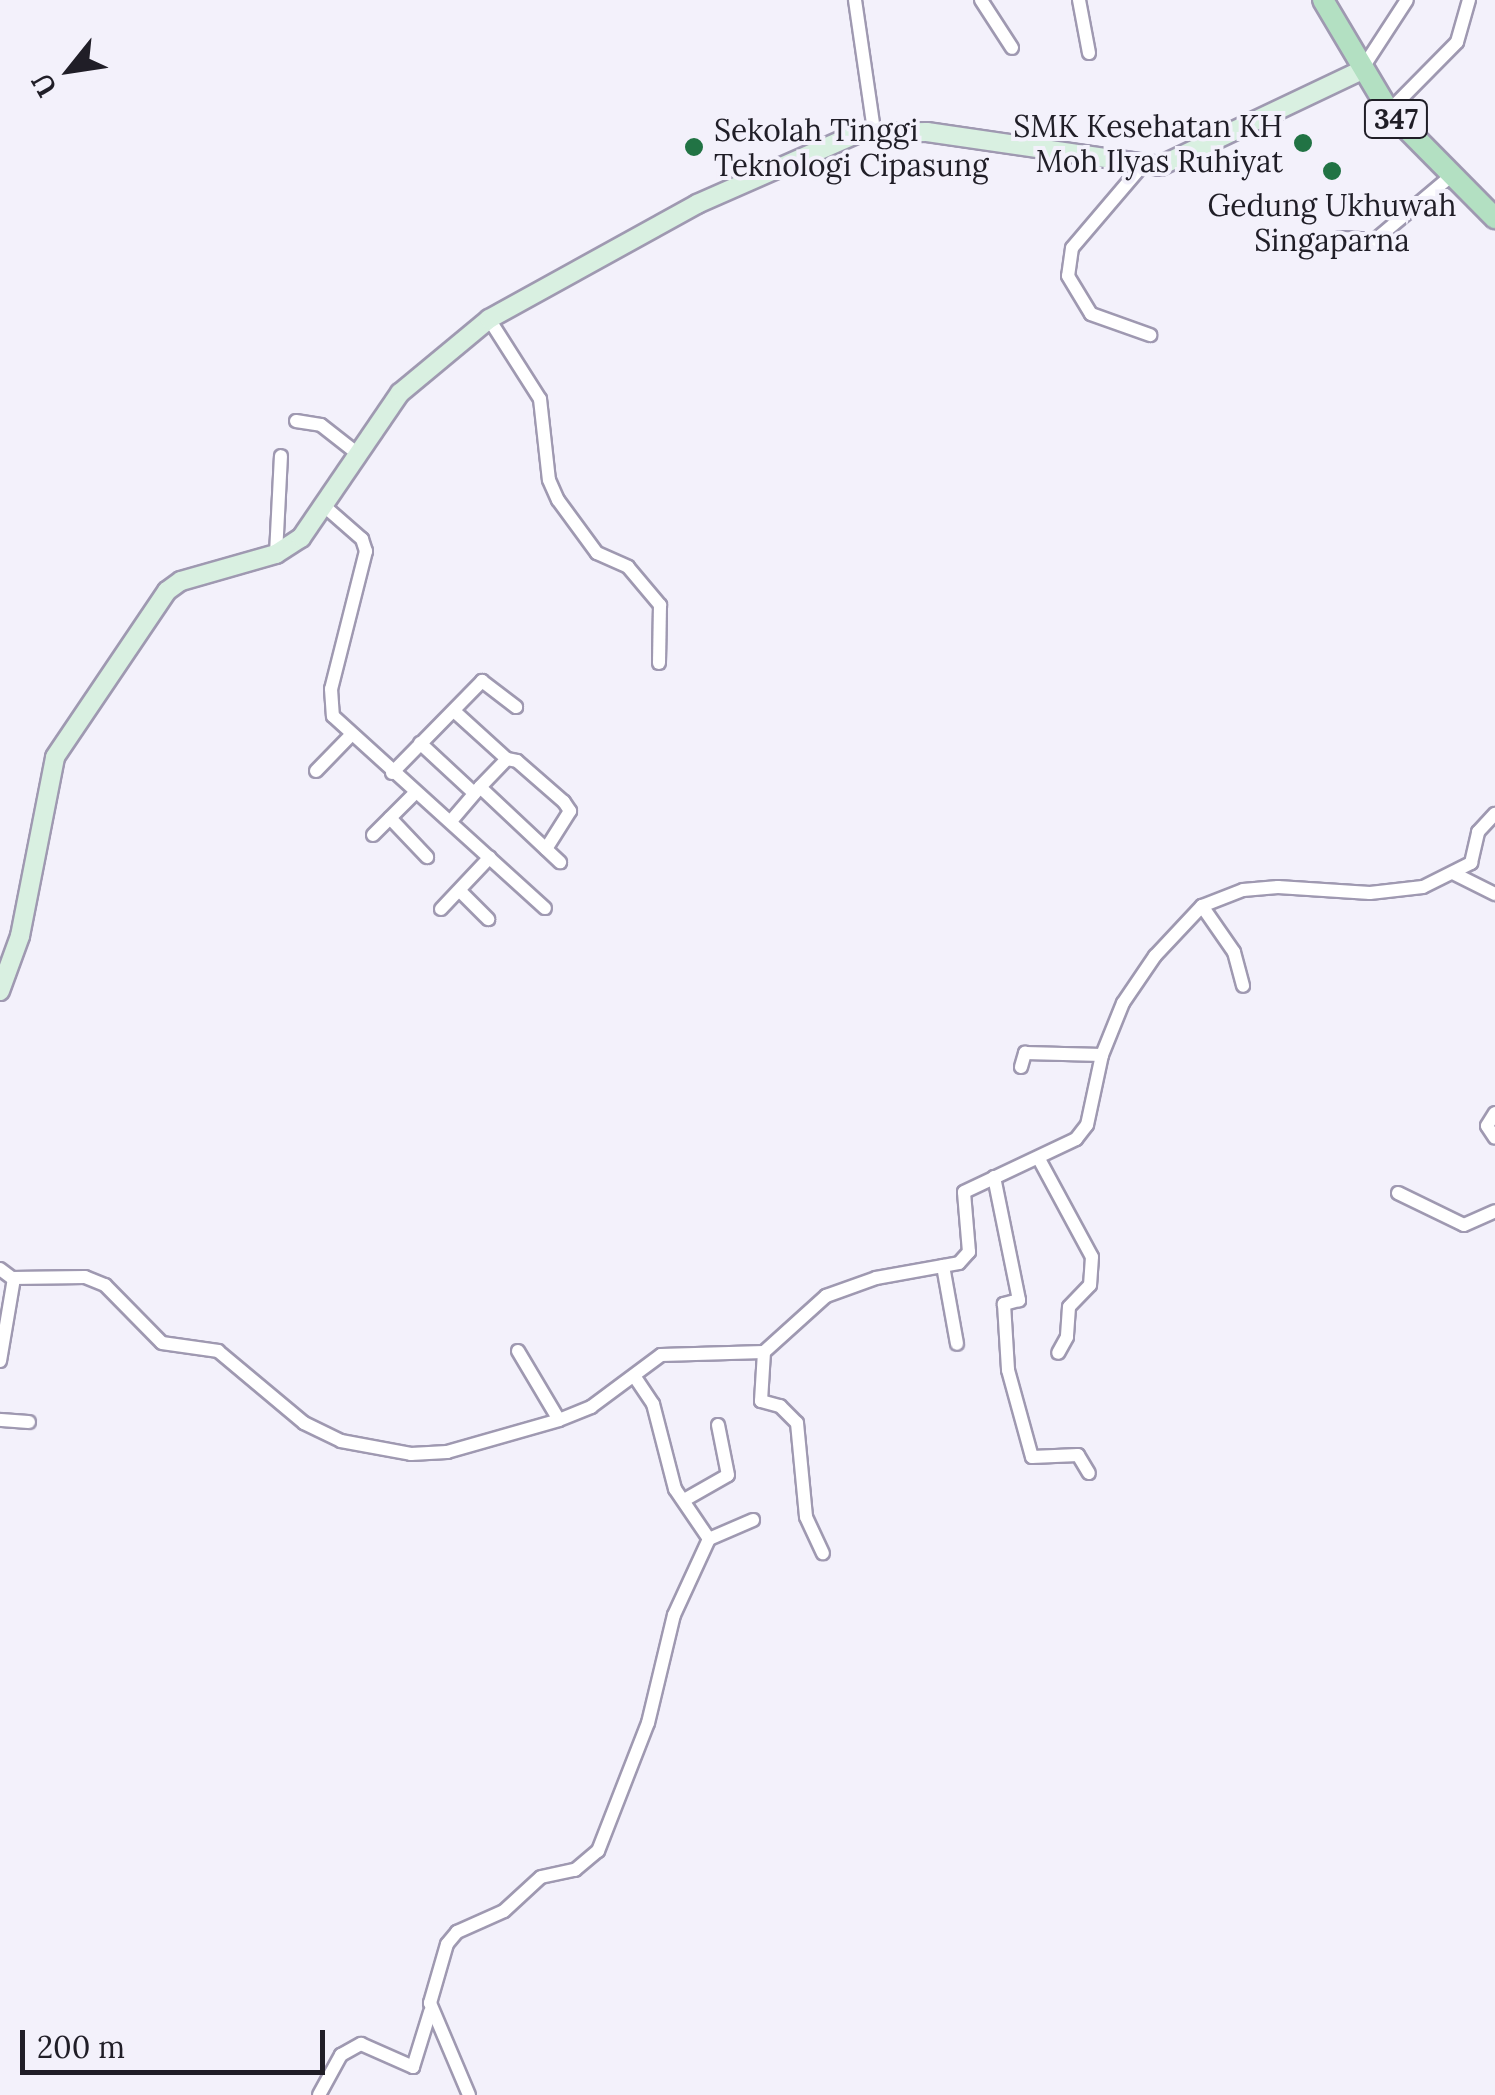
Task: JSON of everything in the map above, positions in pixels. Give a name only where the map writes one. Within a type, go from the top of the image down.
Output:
[{"type":"main road","name":"347","points":[[1323,0],[1360,71],[1390,112],[1495,218]]},
{"type":"main road","points":[[0,991],[20,936],[55,758],[167,591],[181,581],[276,554],[301,538],[408,384],[489,318],[697,204],[839,140],[874,130],[927,132],[1141,167],[1170,163],[1360,71]]},
{"type":"street","points":[[981,0],[1012,48]]},
{"type":"street","points":[[1079,0],[1089,53]]},
{"type":"street","points":[[1360,71],[1407,0]]},
{"type":"street","points":[[1390,112],[1457,42],[1470,0]]},
{"type":"street","points":[[851,1],[874,130]]},
{"type":"street","points":[[1141,167],[1072,248],[1068,276],[1092,314],[1150,336]]},
{"type":"street","points":[[1340,238],[1374,240],[1451,176]]},
{"type":"street","points":[[489,318],[540,399],[549,480],[558,500],[597,554],[628,568],[660,605],[659,663]]},
{"type":"street","points":[[296,421],[321,425],[358,454]]},
{"type":"street","points":[[276,554],[281,456]]},
{"type":"street","points":[[323,504],[366,551],[329,704],[350,736],[414,794],[452,821],[544,908]]},
{"type":"street","points":[[392,774],[482,681],[516,707]]},
{"type":"street","points":[[454,711],[570,809],[546,849]]},
{"type":"street","points":[[316,771],[350,736]]},
{"type":"street","points":[[420,743],[560,862]]},
{"type":"street","points":[[452,821],[507,759]]},
{"type":"street","points":[[373,835],[414,794]]},
{"type":"street","points":[[0,1269],[14,1278],[85,1276],[105,1285],[147,1334],[175,1346],[218,1351],[304,1423],[341,1442],[411,1454],[446,1452],[559,1420],[635,1377],[661,1354],[686,1350],[764,1352],[826,1296],[876,1278],[959,1263],[969,1252],[964,1192],[1038,1158],[1087,1126],[1102,1055],[1123,1003],[1202,906],[1243,890],[1397,892],[1455,874],[1472,863],[1478,832],[1495,814]]},
{"type":"street","points":[[390,818],[427,856]]},
{"type":"street","points":[[442,908],[490,857]]},
{"type":"street","points":[[1455,874],[1495,894]]},
{"type":"street","points":[[460,890],[488,919]]},
{"type":"street","points":[[1202,906],[1234,952],[1243,986]]},
{"type":"street","points":[[1021,1067],[1025,1053],[1102,1055]]},
{"type":"street","points":[[1495,1113],[1487,1126],[1495,1138]]},
{"type":"street","points":[[1038,1158],[1092,1256],[1090,1286],[1069,1307],[1067,1336],[1058,1353]]},
{"type":"street","points":[[994,1176],[1019,1300],[1004,1304],[1008,1370],[1032,1457],[1078,1454],[1089,1473]]},
{"type":"street","points":[[1398,1193],[1464,1225],[1495,1212]]},
{"type":"street","points":[[943,1266],[957,1344]]},
{"type":"street","points":[[0,1361],[14,1278]]},
{"type":"street","points":[[518,1351],[559,1420]]},
{"type":"street","points":[[764,1352],[761,1400],[780,1406],[797,1422],[806,1517],[823,1553]]},
{"type":"street","points":[[635,1377],[653,1404],[669,1470],[709,1539]]},
{"type":"street","points":[[0,1420],[29,1422]]},
{"type":"street","points":[[686,1499],[728,1475],[718,1425]]},
{"type":"street","points":[[319,2095],[341,2055],[361,2044],[404,2068],[416,2065],[430,2003],[452,1936],[504,1911],[541,1878],[575,1870],[598,1851],[648,1722],[674,1615],[709,1539],[753,1520]]},
{"type":"street","points":[[430,2003],[469,2095]]},
{"type":"place","name":"SMK Kesehatan KH Moh Ilyas Ruhiyat","points":[[1303,143]]},
{"type":"place","name":"Sekolah Tinggi Teknologi Cipasung","points":[[694,147]]},
{"type":"place","name":"Gedung Ukhuwah Singaparna","points":[[1332,171]]}]
